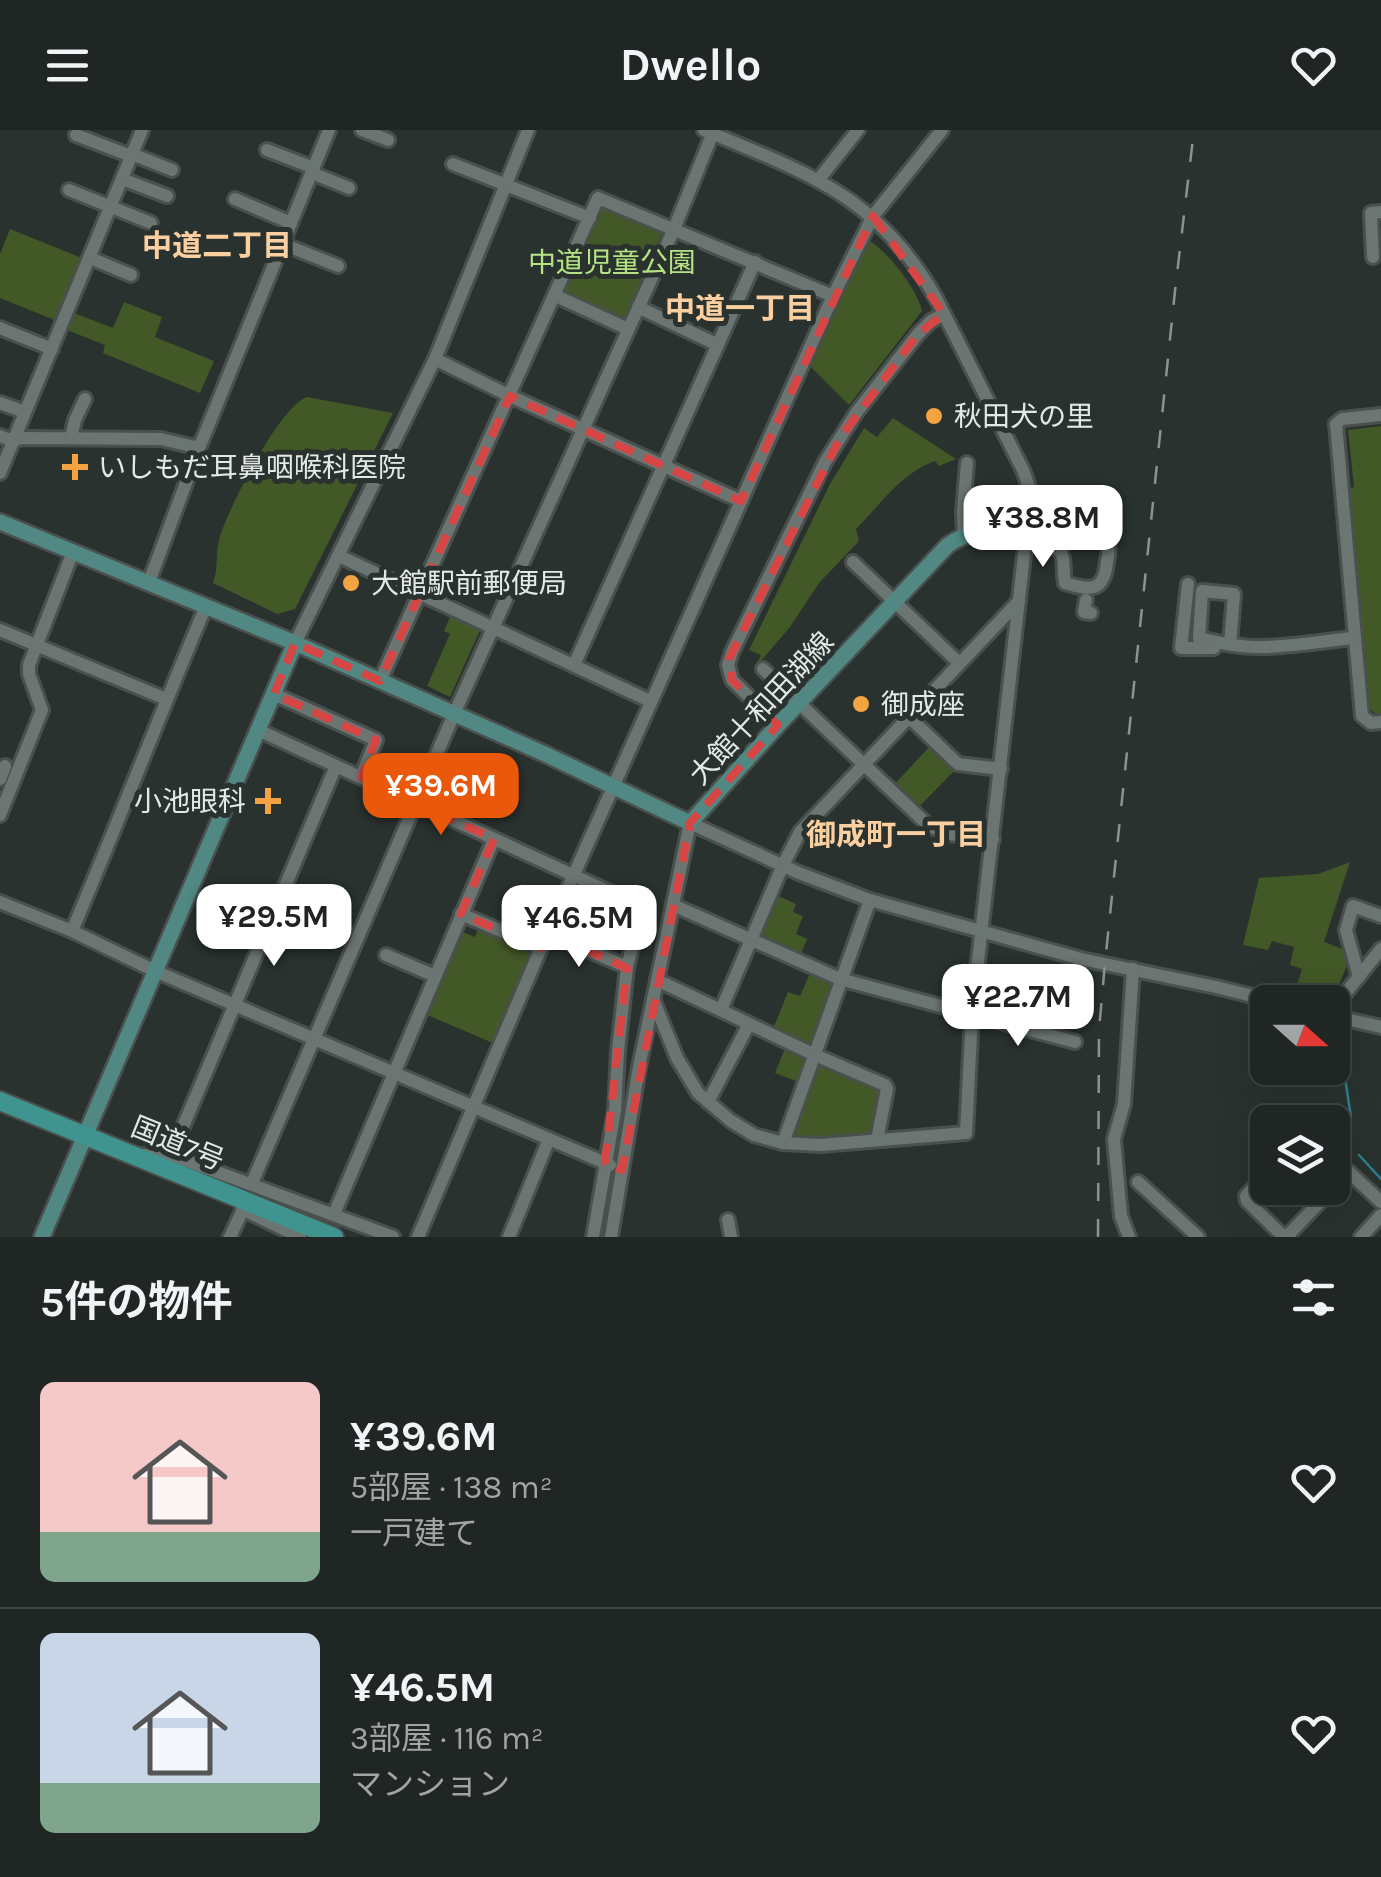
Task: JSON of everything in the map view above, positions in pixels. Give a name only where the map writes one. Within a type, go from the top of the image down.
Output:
[{"type":"highway","name":"国道7号","points":[[0,1101],[247,1198],[334,1237]]},
{"type":"main road","name":"大館十和田湖線","points":[[0,522],[294,643],[690,823],[940,552],[964,536]]},
{"type":"main road","points":[[964,536],[985,531],[1032,535]]},
{"type":"main road","points":[[42,1237],[294,643]]},
{"type":"street","points":[[0,473],[6,439],[25,412],[142,130]]},
{"type":"street","points":[[149,582],[199,448],[329,130]]},
{"type":"street","points":[[362,130],[388,140]]},
{"type":"street","points":[[294,643],[435,359],[528,130]]},
{"type":"street","points":[[820,180],[858,130]]},
{"type":"street","points":[[418,1237],[650,701],[834,296],[873,216],[942,130]]},
{"type":"street","points":[[230,1237],[454,714],[674,229],[710,131],[820,180],[873,216],[895,240],[920,272],[944,314],[1026,479],[1032,535],[1019,600],[972,1014],[966,1133],[820,1146],[783,1143],[754,1134],[731,1122],[698,1092],[677,1058],[653,999]]},
{"type":"street","points":[[76,135],[172,170]]},
{"type":"street","points":[[267,150],[349,188]]},
{"type":"street","points":[[453,164],[590,218]]},
{"type":"street","points":[[122,178],[166,196]]},
{"type":"street","points":[[70,190],[151,223]]},
{"type":"street","points":[[380,682],[598,198],[834,296]]},
{"type":"street","points":[[235,200],[291,223]]},
{"type":"street","points":[[1374,257],[1370,213],[1381,212]]},
{"type":"street","points":[[282,244],[338,266]]},
{"type":"street","points":[[90,258],[131,275]]},
{"type":"street","points":[[574,665],[755,262]]},
{"type":"street","points":[[554,295],[628,329]]},
{"type":"street","points":[[638,308],[718,345]]},
{"type":"street","points":[[778,724],[732,680],[728,665],[732,652],[807,496],[840,438],[918,334],[944,314]]},
{"type":"street","points":[[0,328],[52,349]]},
{"type":"street","points":[[435,359],[741,501]]},
{"type":"street","points":[[72,438],[85,398]]},
{"type":"street","points":[[0,402],[25,412]]},
{"type":"street","points":[[1381,415],[1342,419],[1336,424],[1362,716],[1371,723],[1381,722]]},
{"type":"street","points":[[6,439],[161,438],[199,448]]},
{"type":"street","points":[[964,536],[968,463]]},
{"type":"street","points":[[1044,530],[1103,538],[1109,548],[1106,578],[1093,588],[1065,584],[1065,564],[1060,552],[1032,535],[1044,530]]},
{"type":"street","points":[[0,815],[42,710],[28,669],[72,552]]},
{"type":"street","points":[[339,556],[650,701]]},
{"type":"street","points":[[853,562],[958,662]]},
{"type":"street","points":[[1188,584],[1177,646],[1263,647],[1354,638]]},
{"type":"street","points":[[1202,591],[1234,594],[1228,646],[1199,638],[1202,591]]},
{"type":"street","points":[[720,1010],[800,832],[1019,600]]},
{"type":"street","points":[[72,932],[206,606]]},
{"type":"street","points":[[0,630],[166,698]]},
{"type":"street","points":[[763,670],[917,816],[937,830],[994,839]]},
{"type":"street","points":[[274,694],[376,740],[361,778]]},
{"type":"street","points":[[908,716],[958,764],[1001,770]]},
{"type":"street","points":[[258,730],[642,907],[627,968],[615,1111],[592,1237]]},
{"type":"street","points":[[171,1155],[336,766]]},
{"type":"street","points":[[611,1237],[639,1067],[690,823],[870,900],[1081,960],[1250,996]]},
{"type":"street","points":[[334,1214],[494,839]]},
{"type":"street","points":[[783,1143],[870,900]]},
{"type":"street","points":[[0,902],[622,1170]]},
{"type":"street","points":[[674,905],[840,979],[1075,1042]]},
{"type":"street","points":[[1358,977],[1346,930],[1353,906],[1381,916]]},
{"type":"street","points":[[461,914],[541,948]]},
{"type":"street","points":[[548,934],[627,968]]},
{"type":"street","points":[[1350,988],[1381,949]]},
{"type":"street","points":[[386,956],[435,976]]},
{"type":"street","points":[[1129,1237],[1121,1216],[1114,1139],[1124,1104],[1133,969]]},
{"type":"street","points":[[657,980],[886,1085],[877,1140]]},
{"type":"street","points":[[1350,1018],[1381,1027]]},
{"type":"street","points":[[708,1102],[749,1024]]},
{"type":"street","points":[[509,1237],[549,1139]]},
{"type":"street","points":[[134,1155],[171,1155],[247,1198],[300,1237]]},
{"type":"street","points":[[1350,1173],[1381,1202]]},
{"type":"street","points":[[1138,1182],[1198,1237]]},
{"type":"street","points":[[247,1198],[334,1214],[393,1237]]},
{"type":"street","points":[[1251,1205],[1281,1234],[1289,1236],[1318,1205]]},
{"type":"street","points":[[1360,1237],[1381,1215]]},
{"type":"street","points":[[728,1220],[731,1237]]},
{"type":"highlighted area","points":[[873,216],[944,314],[918,334],[840,438],[729,659],[732,680],[778,725],[690,823],[622,1170],[605,1163],[627,968],[548,933],[541,948],[461,914],[494,839],[361,777],[376,740],[274,694],[295,643],[380,681],[510,396],[741,501]]},
{"type":"green space","name":"中道児童公園","points":[[601,204],[660,228],[662,233],[623,322],[563,296],[561,291]]},
{"type":"green space","points":[[10,229],[82,258],[57,321],[0,298],[0,254]]},
{"type":"green space","points":[[868,240],[901,271],[922,311],[849,405],[810,366]]},
{"type":"green space","points":[[124,302],[162,317],[155,337],[214,361],[200,393],[103,353],[105,345],[67,330],[74,313],[113,328]]},
{"type":"green space","points":[[307,397],[393,413],[295,609],[277,614],[213,583],[220,536],[245,481],[283,419]]},
{"type":"green space","points":[[893,418],[956,459],[939,466],[935,461],[892,490],[856,529],[859,541],[819,583],[790,627],[754,669],[761,655],[749,650],[830,484],[864,428],[877,437]]},
{"type":"green space","points":[[1381,426],[1381,714],[1377,715],[1367,707],[1348,489],[1354,487],[1348,430]]},
{"type":"green space","points":[[451,615],[481,628],[450,697],[427,686],[450,634],[444,631]]},
{"type":"green space","points":[[933,743],[958,767],[915,811],[891,788]]},
{"type":"green space","points":[[1350,862],[1324,942],[1348,951],[1349,960],[1339,985],[1297,985],[1302,969],[1290,965],[1294,947],[1272,941],[1268,950],[1243,945],[1259,878],[1318,874]]},
{"type":"green space","points":[[776,895],[796,904],[793,912],[803,916],[796,934],[807,939],[801,954],[762,937],[760,932]]},
{"type":"green space","points":[[479,926],[530,946],[532,952],[493,1043],[425,1014],[460,931],[475,937]]},
{"type":"green space","points":[[811,971],[832,979],[835,985],[814,1044],[809,1046],[773,1029],[788,992],[800,996]]},
{"type":"green space","points":[[786,1046],[807,1054],[801,1083],[775,1073]]},
{"type":"green space","points":[[815,1059],[883,1085],[873,1138],[826,1142],[787,1139]]},
{"type":"waterway","points":[[1346,1085],[1351,1117]]},
{"type":"waterway","points":[[1359,1155],[1381,1179]]},
{"type":"railway","points":[[1098,1237],[1099,1030],[1194,130]]},
{"type":"place","name":"秋田犬の里","points":[[934,416]]},
{"type":"place","name":"いしもだ耳鼻咽喉科医院","points":[[75,467]]},
{"type":"place","name":"大館駅前郵便局","points":[[351,583]]},
{"type":"place","name":"御成座","points":[[861,704]]},
{"type":"place","name":"小池眼科","points":[[268,801]]},
{"type":"district","name":"中道二丁目","points":[[217,246]]},
{"type":"district","name":"中道一丁目","points":[[740,309]]},
{"type":"district","name":"御成町一丁目","points":[[896,835]]}]
